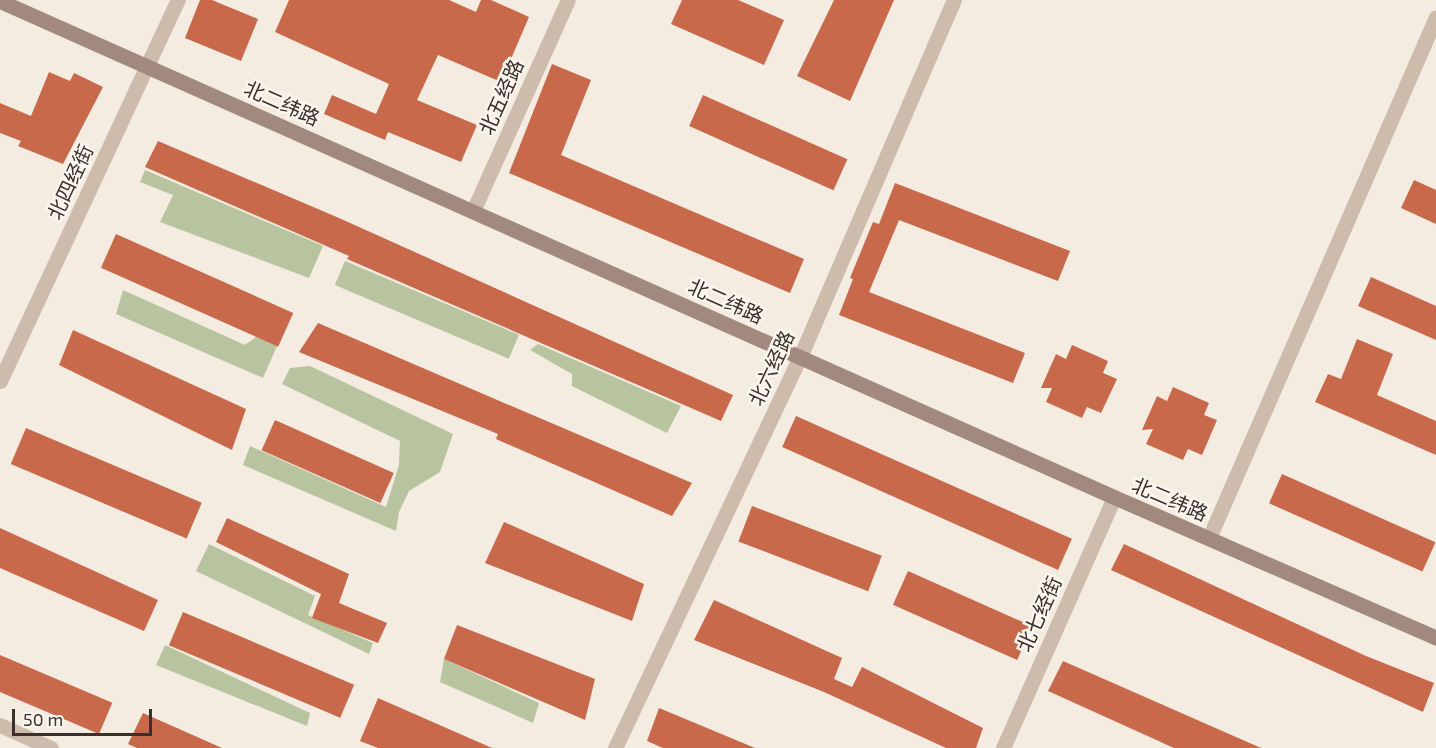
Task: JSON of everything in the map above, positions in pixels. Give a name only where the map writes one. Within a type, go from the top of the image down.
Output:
[{"type":"street","name":"北四经街","points":[[0,381],[178,0]]},
{"type":"street","name":"北五经路","points":[[473,211],[568,0]]},
{"type":"street","name":"北六经路","points":[[615,748],[800,357],[954,0]]},
{"type":"street","name":"北二纬路","points":[[0,1],[1436,638]]},
{"type":"street","points":[[1209,538],[1436,17]]},
{"type":"street","name":"北七经街","points":[[1003,748],[1114,497]]},
{"type":"street","points":[[0,725],[51,748]]},
{"type":"green space","points":[[145,170],[323,246],[309,278],[160,222],[173,195],[140,182]]},
{"type":"green space","points":[[345,261],[519,335],[509,359],[335,285]]},
{"type":"green space","points":[[123,290],[245,345],[256,337],[277,346],[263,378],[116,314]]},
{"type":"green space","points":[[538,344],[681,406],[667,433],[572,386],[572,374],[530,350]]},
{"type":"green space","points":[[310,366],[453,434],[440,472],[409,491],[399,512],[396,531],[243,465],[250,446],[386,507],[399,465],[400,441],[282,384],[290,368]]},
{"type":"green space","points":[[209,544],[315,596],[308,615],[373,643],[369,654],[196,571]]},
{"type":"green space","points":[[165,645],[310,713],[307,726],[156,665]]},
{"type":"green space","points":[[444,659],[539,703],[533,723],[440,682]]},
{"type":"building","points":[[200,0],[212,0],[258,19],[241,61],[185,38]]},
{"type":"building","points":[[289,0],[449,0],[476,12],[481,0],[491,0],[529,17],[501,82],[438,55],[417,100],[477,125],[461,162],[388,132],[385,140],[324,114],[332,95],[376,114],[389,84],[275,32]]},
{"type":"building","points":[[682,0],[738,0],[784,20],[764,65],[671,24]]},
{"type":"building","points":[[834,0],[894,0],[850,101],[797,76]]},
{"type":"building","points":[[552,64],[591,80],[561,155],[804,259],[790,293],[509,173]]},
{"type":"building","points":[[49,72],[70,81],[74,73],[103,87],[63,164],[18,146],[21,141],[0,133],[0,103],[31,116]]},
{"type":"building","points":[[703,95],[847,159],[834,190],[689,126]]},
{"type":"building","points":[[158,141],[339,218],[733,395],[721,421],[347,259],[349,256],[145,167]]},
{"type":"building","points":[[1414,180],[1436,190],[1436,224],[1401,208]]},
{"type":"building","points":[[895,183],[1070,251],[1058,281],[899,220],[869,292],[1025,353],[1013,383],[839,315],[853,279],[850,278],[873,222],[879,224]]},
{"type":"building","points":[[116,234],[293,313],[278,347],[101,268]]},
{"type":"building","points":[[1371,277],[1436,306],[1436,340],[1358,306]]},
{"type":"building","points":[[318,323],[692,483],[672,516],[496,439],[498,434],[299,352]]},
{"type":"building","points":[[73,330],[246,409],[232,450],[59,365]]},
{"type":"building","points":[[1357,339],[1393,354],[1377,395],[1436,421],[1436,455],[1315,402],[1328,374],[1341,379]]},
{"type":"building","points":[[1072,345],[1108,361],[1103,373],[1117,379],[1101,413],[1087,407],[1082,418],[1046,402],[1052,388],[1041,388],[1056,354],[1066,359]]},
{"type":"building","points":[[1173,387],[1209,403],[1204,415],[1217,420],[1202,455],[1188,449],[1183,460],[1146,444],[1153,429],[1142,430],[1157,396],[1167,401]]},
{"type":"building","points":[[796,416],[1072,539],[1058,570],[782,447]]},
{"type":"building","points":[[275,420],[394,473],[380,503],[262,450]]},
{"type":"building","points":[[26,428],[202,503],[187,539],[11,464]]},
{"type":"building","points":[[1282,474],[1435,542],[1422,572],[1269,503]]},
{"type":"building","points":[[752,506],[882,556],[868,591],[738,541]]},
{"type":"building","points":[[227,518],[349,574],[339,603],[387,623],[378,643],[312,618],[321,594],[216,542]]},
{"type":"building","points":[[504,522],[644,584],[632,621],[485,563]]},
{"type":"building","points":[[0,528],[158,600],[144,631],[0,568]]},
{"type":"building","points":[[1124,544],[1366,656],[1434,683],[1423,712],[1111,570]]},
{"type":"building","points":[[908,571],[1032,626],[1017,660],[893,605]]},
{"type":"building","points":[[714,600],[842,658],[834,679],[852,687],[862,667],[983,728],[976,748],[946,748],[824,692],[694,640]]},
{"type":"building","points":[[183,612],[354,685],[340,718],[169,645]]},
{"type":"building","points":[[457,625],[595,679],[585,720],[444,659]]},
{"type":"building","points":[[0,655],[112,703],[99,734],[0,692]]},
{"type":"building","points":[[1063,661],[1261,748],[1174,748],[1048,691]]},
{"type":"building","points":[[378,698],[492,748],[378,748],[360,741]]},
{"type":"building","points":[[659,708],[755,748],[663,748],[647,741]]},
{"type":"building","points":[[143,713],[222,748],[137,748],[128,744]]}]
